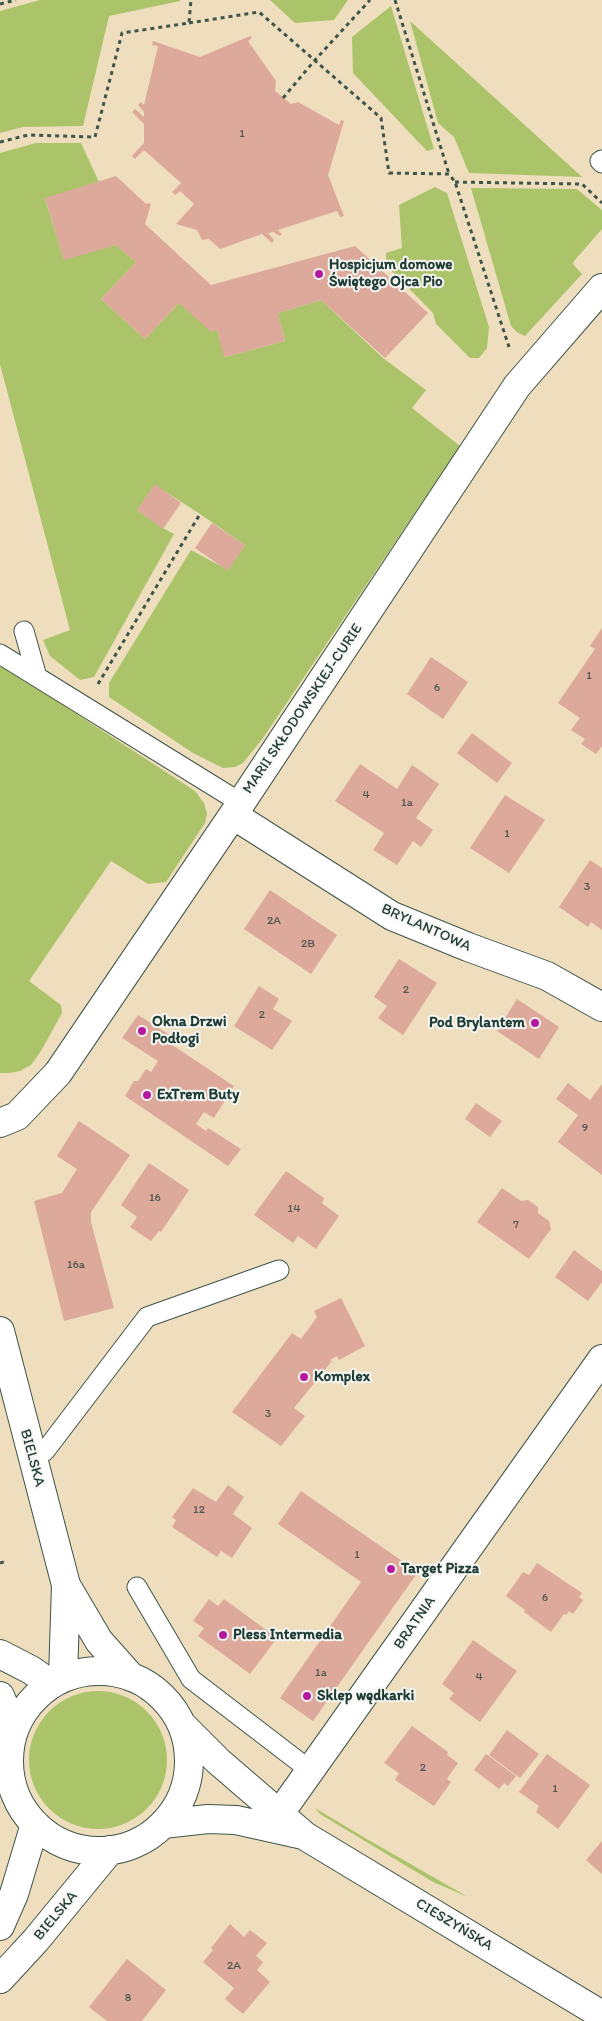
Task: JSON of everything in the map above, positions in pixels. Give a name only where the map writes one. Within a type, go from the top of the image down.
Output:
[{"type":"street","name":"MARII SKŁODOWSKIEJ-CURIE","points":[[0,1123],[17,1116],[58,1073],[237,809],[518,386],[602,288]]},
{"type":"street","name":"BRYLANTOWA","points":[[237,809],[392,916],[547,976],[602,1007]]},
{"type":"street","name":"BIELSKA","points":[[0,1331],[66,1585],[99,1641],[131,1677]]},
{"type":"street","name":"BRATNIA","points":[[280,1813],[602,1359]]},
{"type":"street","name":"BIELSKA","points":[[57,1681],[66,1585]]},
{"type":"street","points":[[0,1654],[57,1681]]},
{"type":"street","points":[[108,1671],[131,1677],[152,1688],[169,1704],[181,1724],[188,1750],[188,1777],[179,1803],[163,1824],[147,1837],[129,1846],[110,1850],[83,1849],[57,1840],[35,1824],[20,1803],[11,1780],[9,1754],[14,1730],[24,1710],[32,1700],[57,1681],[85,1672],[108,1671]]},
{"type":"street","points":[[0,1696],[14,1730]]},
{"type":"street","name":"CIESZYŃSKA","points":[[181,1724],[218,1761],[305,1836],[602,2015]]},
{"type":"street","name":"CIESZYŃSKA","points":[[163,1824],[208,1819],[236,1820],[261,1824],[305,1836]]},
{"type":"street","points":[[0,1926],[14,1894],[35,1824]]},
{"type":"street","name":"BIELSKA","points":[[0,1980],[36,1940],[110,1850]]},
{"type":"lane","points":[[24,632],[37,677]]},
{"type":"lane","points":[[0,654],[85,706],[237,809]]},
{"type":"lane","points":[[31,1454],[44,1450],[147,1317],[280,1270]]},
{"type":"lane","points":[[137,1587],[191,1679],[310,1771]]},
{"type":"path","points":[[0,4],[16,0]]},
{"type":"path","points":[[189,23],[191,0]]},
{"type":"path","points":[[283,98],[370,0]]},
{"type":"path","points":[[395,0],[450,174],[455,182],[510,349],[519,347]]},
{"type":"path","points":[[0,142],[28,135],[95,137],[122,33],[259,12],[381,118],[389,173],[450,174]]},
{"type":"path","points":[[455,182],[582,184],[602,204]]},
{"type":"path","points":[[85,706],[200,514]]},
{"type":"path","points":[[0,1563],[7,1561]]},
{"type":"green space","points":[[40,0],[180,1],[109,16],[83,126],[23,127],[0,133],[0,11]]},
{"type":"green space","points":[[270,0],[348,0],[334,20],[295,23]]},
{"type":"green space","points":[[391,6],[434,149],[427,151],[353,73],[352,37]]},
{"type":"green space","points":[[410,21],[582,177],[469,173],[454,137],[438,123]]},
{"type":"green space","points":[[36,143],[81,143],[99,182],[45,199],[64,259],[116,245],[136,262],[101,299],[145,339],[179,303],[217,330],[225,357],[285,341],[278,313],[321,300],[383,358],[426,390],[412,408],[460,446],[263,738],[243,763],[235,767],[223,768],[193,753],[109,697],[109,683],[191,550],[228,570],[245,545],[200,514],[155,485],[137,510],[174,534],[94,677],[80,680],[50,656],[43,640],[70,630],[0,364],[0,153]]},
{"type":"green space","points":[[435,187],[447,193],[489,327],[487,348],[479,358],[470,358],[436,324],[433,313],[387,266],[386,253],[402,248],[399,205]]},
{"type":"green space","points":[[471,188],[577,189],[602,210],[602,229],[573,264],[582,274],[525,336],[518,333],[511,326]]},
{"type":"green space","points":[[0,664],[195,791],[204,803],[207,814],[205,823],[166,882],[148,884],[111,861],[29,981],[61,1005],[62,1013],[31,1065],[20,1071],[9,1073],[0,1073]]},
{"type":"green space","points":[[98,1691],[124,1697],[147,1711],[161,1734],[167,1760],[161,1786],[147,1809],[124,1823],[98,1829],[72,1823],[49,1809],[35,1786],[29,1760],[35,1734],[49,1711],[72,1697]]},
{"type":"green space","points":[[315,1808],[468,1897],[433,1882],[320,1814]]},
{"type":"building","points":[[250,36],[252,38],[248,41],[276,81],[275,91],[291,104],[298,102],[339,125],[341,120],[344,121],[328,175],[344,216],[340,217],[337,211],[278,230],[282,234],[280,236],[273,232],[268,233],[274,240],[272,243],[262,234],[220,249],[209,239],[202,240],[197,230],[176,224],[194,204],[180,191],[175,195],[172,192],[181,183],[144,150],[135,159],[132,156],[144,143],[144,124],[132,112],[135,109],[144,117],[144,112],[138,105],[141,102],[144,105],[158,46],[152,45],[153,41],[200,57]]},
{"type":"building","name":"Hospicjum domowe Świętego Ojca Pio","points":[[116,176],[146,204],[151,204],[145,224],[211,285],[355,246],[428,313],[385,358],[321,300],[278,313],[285,341],[229,356],[224,357],[217,330],[211,332],[179,303],[145,339],[101,299],[136,262],[116,245],[64,260],[45,198]]},
{"type":"building","points":[[155,484],[181,503],[163,529],[137,510]]},
{"type":"building","points":[[212,523],[245,545],[228,571],[195,548]]},
{"type":"building","points":[[602,628],[602,746],[596,754],[581,744],[585,739],[571,730],[580,718],[558,703],[595,649],[590,646]]},
{"type":"building","points":[[431,657],[468,682],[443,719],[407,694]]},
{"type":"building","points":[[472,733],[512,763],[497,783],[457,753]]},
{"type":"building","points":[[360,764],[397,789],[412,765],[439,784],[416,818],[433,830],[421,847],[413,841],[397,865],[373,850],[384,833],[335,801]]},
{"type":"building","points":[[505,795],[545,820],[509,873],[470,848]]},
{"type":"building","points":[[590,860],[602,868],[602,930],[591,922],[588,927],[559,907]]},
{"type":"building","points":[[270,890],[337,935],[311,974],[244,929]]},
{"type":"building","points":[[399,959],[437,983],[403,1035],[378,1018],[387,1006],[374,997]]},
{"type":"building","points":[[259,986],[279,999],[273,1009],[292,1021],[272,1050],[234,1026]]},
{"type":"building","points":[[517,999],[559,1027],[539,1059],[497,1031]]},
{"type":"building","points":[[138,1015],[173,1037],[169,1043],[234,1086],[214,1118],[204,1112],[196,1124],[206,1131],[208,1128],[241,1149],[228,1166],[125,1096],[134,1081],[138,1081],[146,1069],[151,1072],[158,1061],[122,1038]]},
{"type":"building","points":[[568,1083],[590,1100],[602,1084],[602,1175],[558,1142],[578,1115],[556,1099]]},
{"type":"building","points":[[476,1103],[502,1121],[490,1137],[465,1119]]},
{"type":"building","points":[[79,1121],[130,1155],[91,1212],[91,1222],[114,1308],[64,1321],[34,1201],[62,1193],[77,1169],[57,1156]]},
{"type":"building","points":[[149,1163],[189,1190],[161,1232],[159,1231],[151,1241],[130,1227],[137,1217],[121,1205]]},
{"type":"building","points":[[286,1171],[324,1198],[322,1203],[339,1216],[316,1249],[298,1236],[293,1243],[254,1215]]},
{"type":"building","points":[[502,1188],[521,1201],[528,1200],[538,1207],[538,1213],[549,1221],[551,1229],[529,1259],[477,1222]]},
{"type":"building","points":[[574,1250],[602,1271],[602,1282],[588,1301],[555,1277]]},
{"type":"building","points":[[341,1298],[365,1346],[339,1360],[337,1356],[330,1360],[332,1361],[294,1408],[305,1416],[281,1446],[232,1412],[292,1333],[301,1339],[317,1317],[314,1311]]},
{"type":"building","points":[[228,1485],[244,1497],[233,1514],[252,1528],[232,1558],[221,1551],[217,1557],[172,1527],[176,1520],[172,1517],[193,1488],[216,1502]]},
{"type":"building","points":[[301,1491],[418,1572],[313,1721],[280,1698],[361,1582],[278,1524]]},
{"type":"building","points":[[537,1563],[582,1593],[579,1597],[583,1600],[573,1614],[569,1611],[566,1615],[564,1614],[551,1632],[506,1596],[523,1572],[529,1575]]},
{"type":"building","points":[[209,1599],[218,1606],[224,1599],[277,1638],[250,1674],[198,1636],[204,1628],[193,1621]]},
{"type":"building","points":[[473,1640],[517,1671],[480,1722],[449,1699],[454,1693],[442,1684]]},
{"type":"building","points":[[412,1726],[448,1752],[447,1755],[458,1763],[447,1779],[451,1782],[434,1806],[395,1780],[399,1773],[384,1763]]},
{"type":"building","points":[[507,1730],[539,1754],[520,1778],[489,1755]]},
{"type":"building","points":[[486,1754],[516,1776],[508,1786],[504,1783],[499,1789],[474,1770]]},
{"type":"building","points":[[547,1754],[590,1785],[558,1829],[536,1812],[539,1806],[519,1792]]},
{"type":"building","points":[[602,1841],[602,1874],[586,1860]]},
{"type":"building","points":[[230,1924],[244,1937],[250,1930],[267,1943],[256,1956],[263,1962],[257,1970],[270,1982],[243,2014],[225,1999],[234,1988],[203,1962],[213,1950],[211,1948]]},
{"type":"building","points":[[127,1959],[166,1990],[142,2021],[107,2021],[89,2007]]},
{"type":"place","name":"Hospicjum domowe Świętego Ojca Pio","points":[[319,274]]},
{"type":"place","name":"Pod Brylantem","points":[[535,1023]]},
{"type":"place","name":"Okna Drzwi Podłogi","points":[[142,1031]]},
{"type":"place","name":"ExTrem Buty","points":[[147,1095]]},
{"type":"place","name":"Komplex","points":[[304,1377]]},
{"type":"place","name":"Target Pizza","points":[[391,1569]]},
{"type":"place","name":"Pless Intermedia","points":[[223,1635]]},
{"type":"place","name":"Sklep wędkarki","points":[[307,1696]]}]
